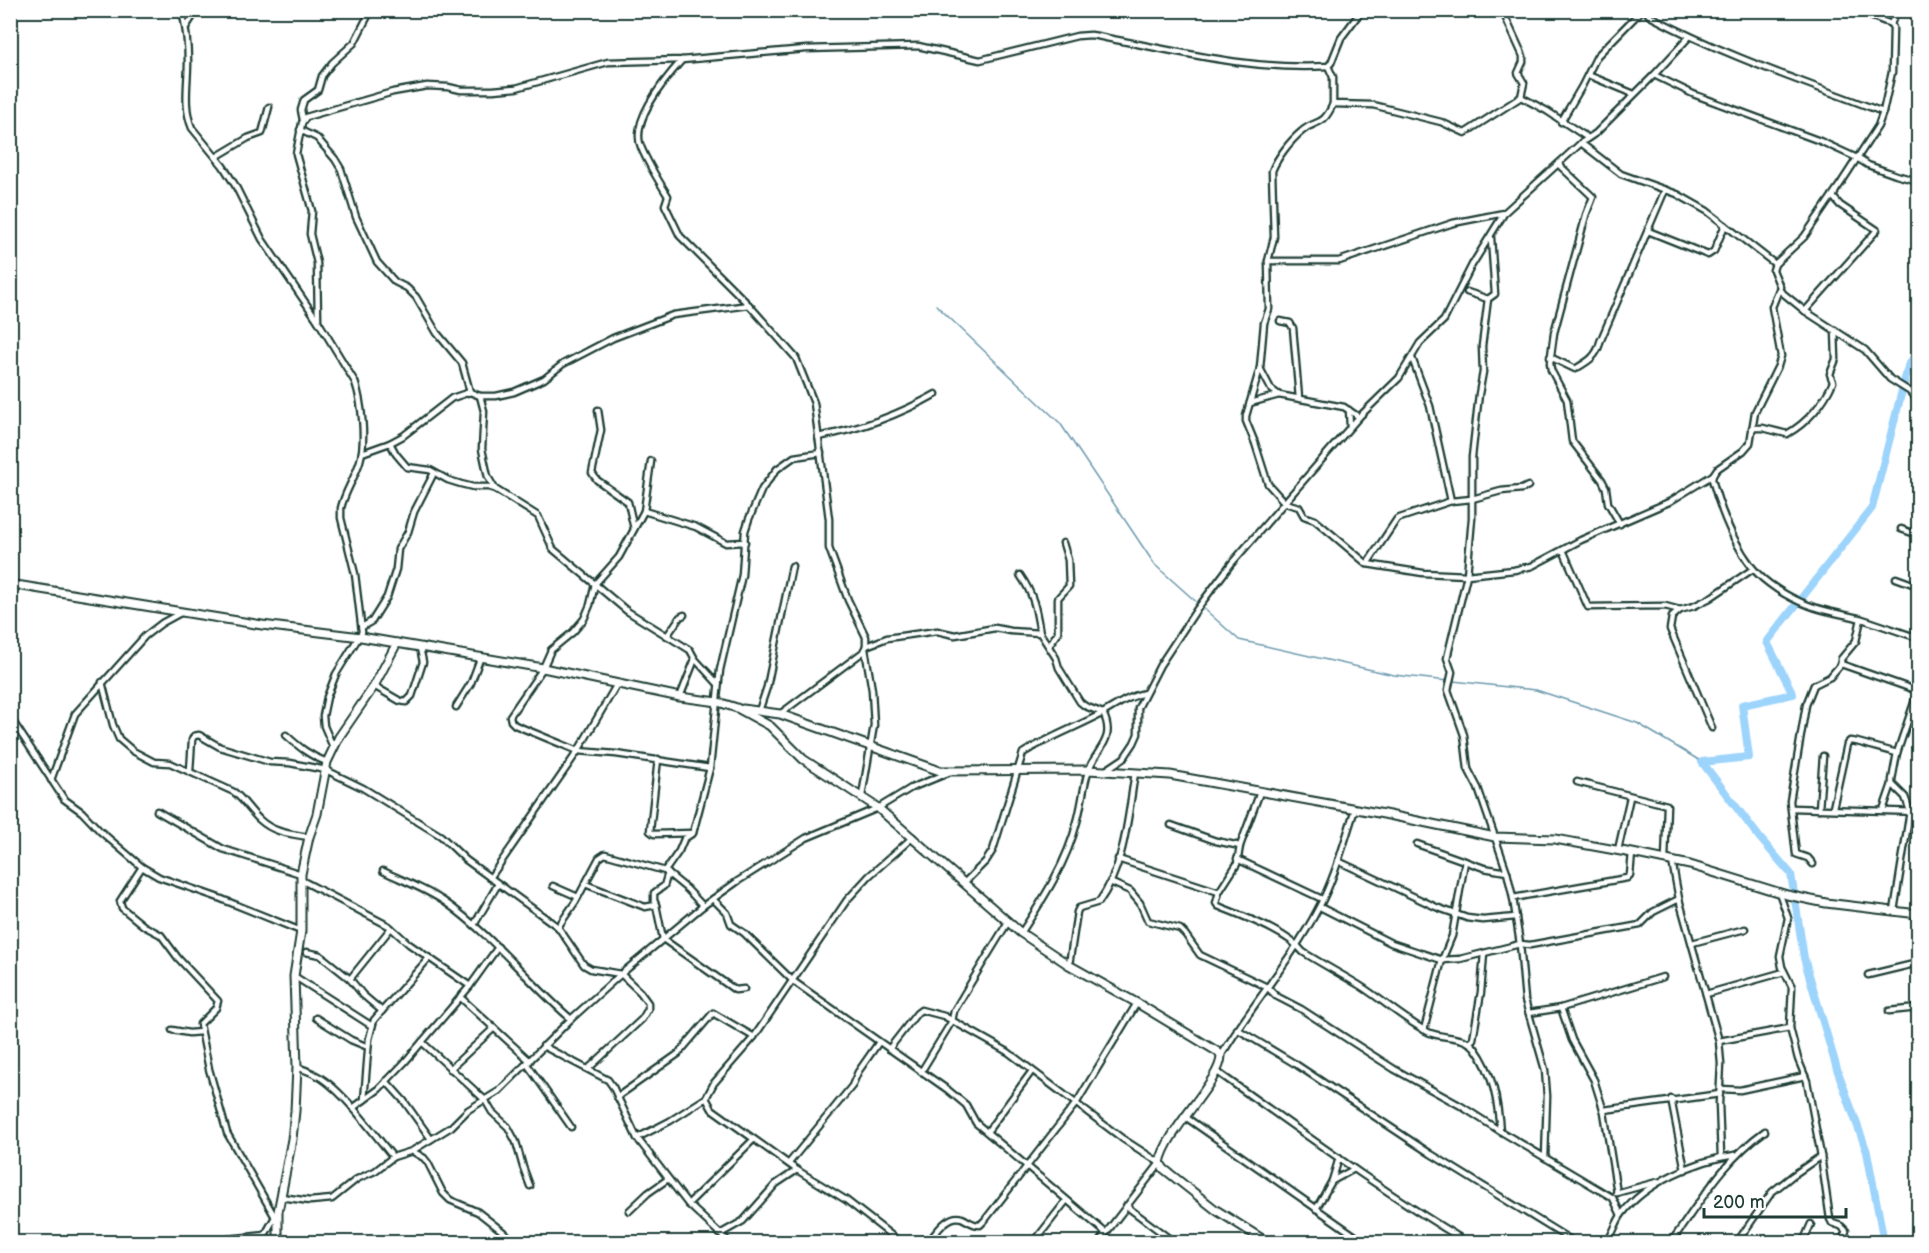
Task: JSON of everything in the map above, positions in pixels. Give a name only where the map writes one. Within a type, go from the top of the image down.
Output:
[{"type":"street","points":[[182,10],[186,27],[188,65],[186,94],[192,128],[235,184],[262,239],[318,321],[355,382],[358,392],[361,407],[362,453],[341,508],[341,518],[355,574],[362,627],[360,637],[336,674],[322,717],[326,735],[333,747]]},
{"type":"street","points":[[186,27],[197,10]]},
{"type":"street","points":[[318,321],[317,263],[310,234],[312,211],[296,154],[303,120],[301,110],[304,100],[318,90],[322,76],[332,63],[354,43],[371,10]]},
{"type":"street","points":[[303,120],[306,117],[393,92],[427,86],[461,90],[502,90],[600,63],[682,60],[806,49],[918,46],[973,59],[988,59],[1077,36],[1090,36],[1222,61],[1287,67],[1328,66],[1332,63],[1341,38],[1362,10]]},
{"type":"street","points":[[1333,104],[1373,105],[1441,122],[1465,133],[1521,97],[1524,83],[1518,73],[1523,56],[1502,10]]},
{"type":"street","points":[[1561,122],[1597,56],[1644,10],[1650,16],[1689,37],[1767,70],[1883,112]]},
{"type":"street","points":[[1855,10],[1891,24]]},
{"type":"street","points":[[1805,311],[1877,230],[1840,205],[1833,196],[1878,126],[1883,112],[1892,72],[1893,28],[1891,24],[1896,10]]},
{"type":"street","points":[[1104,771],[1124,758],[1134,743],[1138,734],[1138,708],[1145,693],[1160,665],[1197,609],[1231,564],[1350,427],[1399,378],[1420,343],[1444,320],[1472,265],[1505,212],[1581,143],[1596,133],[1689,37]]},
{"type":"street","points":[[682,60],[661,84],[649,105],[640,130],[640,146],[655,177],[668,196],[665,205],[680,236],[749,305],[796,358],[814,403],[829,519],[829,548],[848,600],[866,637],[874,725],[862,796]]},
{"type":"street","points":[[1328,66],[1333,77],[1333,104],[1328,116],[1322,122],[1301,132],[1273,167],[1274,237],[1268,261],[1269,309],[1264,322],[1260,368],[1246,421],[1256,443],[1265,477],[1285,503],[1299,507],[1304,516],[1315,520],[1367,564],[1423,573],[1467,574],[1523,569],[1581,540],[1669,502],[1713,475],[1743,451],[1750,443],[1755,412],[1781,356],[1772,307],[1779,291],[1779,282],[1773,270],[1775,264],[1804,237],[1841,183]]},
{"type":"street","points":[[1588,75],[1634,94]]},
{"type":"street","points":[[1654,75],[1693,94],[1821,141],[1868,165],[1918,181]]},
{"type":"street","points":[[1521,97],[1588,138]]},
{"type":"street","points":[[216,157],[248,138],[262,133],[268,107]]},
{"type":"street","points":[[300,130],[317,138],[335,159],[341,169],[356,217],[377,262],[395,282],[407,288],[416,297],[438,333],[462,363],[470,392]]},
{"type":"street","points":[[1581,143],[1621,174],[1677,194],[1707,211],[1775,264]]},
{"type":"street","points":[[1558,164],[1593,197],[1554,333],[1550,357],[1551,370],[1567,400],[1572,441],[1602,480],[1606,488],[1608,503],[1620,524]]},
{"type":"street","points":[[1550,357],[1575,369],[1599,351],[1600,342],[1665,190]]},
{"type":"street","points":[[1268,261],[1339,261],[1453,223],[1505,212]]},
{"type":"street","points":[[1648,231],[1708,255],[1714,251],[1725,225]]},
{"type":"street","points":[[1491,236],[1495,294],[1488,299],[1482,346],[1483,372],[1472,457],[1467,574],[1447,658],[1452,672],[1448,690],[1464,735],[1468,769],[1478,788],[1507,872],[1513,898],[1523,982],[1545,1070],[1545,1158]]},
{"type":"street","points":[[1779,291],[1805,311],[1867,351],[1890,379],[1909,391],[1918,400]]},
{"type":"street","points":[[1467,292],[1488,299]]},
{"type":"street","points":[[362,453],[390,443],[420,424],[452,398],[470,392],[480,396],[496,396],[514,392],[544,379],[563,364],[613,338],[673,315],[749,305]]},
{"type":"street","points":[[1280,321],[1290,323],[1293,328],[1299,398]]},
{"type":"street","points":[[1752,428],[1763,428],[1787,434],[1822,404],[1833,382],[1830,374],[1836,359],[1835,330]]},
{"type":"street","points":[[1412,358],[1430,406],[1451,501]]},
{"type":"street","points":[[1260,368],[1271,389],[1279,394],[1349,410],[1359,417]]},
{"type":"street","points":[[818,437],[848,431],[910,409],[936,393]]},
{"type":"street","points":[[1250,403],[1279,394]]},
{"type":"street","points":[[480,396],[484,411],[482,449],[488,477],[495,489]]},
{"type":"street","points":[[598,410],[601,430],[592,472],[597,480],[628,502],[634,529]]},
{"type":"street","points":[[1349,410],[1350,427]]},
{"type":"street","points":[[390,443],[407,466],[415,469],[425,468],[454,482],[495,489],[538,516],[553,549],[627,611],[690,650],[695,659],[718,684]]},
{"type":"street","points":[[744,989],[735,990],[663,939],[654,893],[664,886],[667,872],[684,839],[693,833],[710,768],[718,684],[742,575],[749,519],[762,489],[777,469],[788,460],[821,453]]},
{"type":"street","points":[[651,461],[644,511],[619,557],[595,584],[584,619],[573,632],[551,650],[543,668],[510,716],[515,725],[578,751],[658,759],[710,768]]},
{"type":"street","points":[[362,627],[372,621],[387,597],[396,569],[398,549],[434,473]]},
{"type":"street","points":[[1713,475],[1716,494],[1726,519],[1741,551],[1753,569],[1788,595],[1809,605],[1862,619],[1918,638]]},
{"type":"street","points":[[1367,564],[1397,519],[1451,501],[1472,499],[1528,486]]},
{"type":"street","points":[[644,511],[696,527],[726,543],[745,542]]},
{"type":"street","points":[[1901,530],[1918,535]]},
{"type":"street","points":[[1049,646],[1058,633],[1059,598],[1069,586],[1068,561],[1063,543]]},
{"type":"street","points":[[1563,550],[1588,607],[1665,606],[1680,610]]},
{"type":"street","points":[[759,711],[792,566]]},
{"type":"street","points":[[1712,728],[1670,629],[1672,617],[1680,610],[1710,598],[1753,569]]},
{"type":"street","points":[[1020,575],[1035,603],[1040,633],[1059,668],[1080,702],[1103,713],[1107,721],[1108,732],[1104,747],[1088,770],[1077,823],[1061,866],[1046,895],[1021,933]]},
{"type":"street","points":[[1896,578],[1918,586]]},
{"type":"street","points":[[10,584],[262,625],[397,643],[543,668],[680,697],[780,714],[940,771],[1088,770],[1170,776],[1495,837],[1555,840],[1618,850],[1826,903],[1918,914]]},
{"type":"street","points":[[51,780],[72,719],[102,682],[145,636],[162,623],[185,611]]},
{"type":"street","points":[[667,636],[680,617],[684,615]]},
{"type":"street","points":[[1813,864],[1808,858],[1796,854],[1791,801],[1806,705],[1814,685],[1830,677],[1842,664],[1841,659],[1856,641],[1862,619]]},
{"type":"street","points":[[780,714],[866,647],[887,638],[937,632],[955,635],[995,628],[1040,633]]},
{"type":"street","points":[[280,1242],[277,1215],[292,1139],[297,1067],[294,976],[301,931],[301,877],[333,747],[374,686],[397,643]]},
{"type":"street","points":[[374,686],[406,702],[412,696],[423,662],[420,648]]},
{"type":"street","points":[[456,707],[471,683],[480,659]]},
{"type":"street","points":[[680,697],[695,659]]},
{"type":"street","points":[[1842,664],[1918,691],[1897,753],[1892,784],[1883,810]]},
{"type":"street","points":[[102,682],[119,739],[133,751],[154,762],[170,763],[190,771],[234,792],[261,820],[273,828],[284,833],[309,837]]},
{"type":"street","points":[[490,878],[578,751],[617,684]]},
{"type":"street","points":[[964,883],[986,861],[993,850],[1023,753],[1122,701],[1145,693]]},
{"type":"street","points":[[737,708],[770,726],[816,769],[878,808],[1021,933],[1069,965],[1137,1003],[1221,1056]]},
{"type":"street","points":[[10,717],[69,804],[82,812],[100,831],[142,867],[159,877],[301,931]]},
{"type":"street","points":[[190,771],[192,740],[194,736],[199,735],[220,747],[270,762],[327,766]]},
{"type":"street","points":[[286,735],[301,750],[441,836],[466,860],[558,927],[584,965],[591,969],[621,974],[640,992],[648,1003],[648,1009],[642,1019],[588,1069]]},
{"type":"street","points":[[1833,808],[1847,744],[1850,741],[1897,753]]},
{"type":"street","points":[[1819,808],[1824,756]]},
{"type":"street","points":[[658,759],[650,831],[654,834],[693,833]]},
{"type":"street","points":[[281,1197],[310,1201],[332,1199],[357,1179],[375,1171],[393,1157],[412,1151],[451,1127],[468,1110],[499,1091],[571,1019],[703,906],[806,838],[878,808],[911,788],[951,772]]},
{"type":"street","points":[[1069,965],[1077,912],[1079,908],[1099,902],[1110,882],[1118,859],[1135,773]]},
{"type":"street","points":[[1577,782],[1667,805],[1668,861],[1719,1041],[1721,1157]]},
{"type":"street","points":[[1892,784],[1905,797],[1910,812],[1894,911]]},
{"type":"street","points":[[1260,792],[1240,846],[1234,870],[1216,900],[1218,906],[1258,922],[1298,945],[1304,952],[1361,986],[1407,1021],[1443,1038],[1459,1039],[1469,1043],[1475,1048],[1492,1081],[1499,1109],[1500,1131]]},
{"type":"street","points":[[1618,850],[1630,797]]},
{"type":"street","points":[[1792,808],[1918,812]]},
{"type":"street","points":[[1099,1242],[1160,1163],[1184,1116],[1216,1071],[1221,1056],[1237,1029],[1298,945],[1320,907],[1355,809]]},
{"type":"street","points":[[157,812],[223,849],[301,877],[391,928],[470,986]]},
{"type":"street","points":[[1171,825],[1216,841],[1240,846]]},
{"type":"street","points":[[637,1138],[670,1121],[706,1098],[714,1083],[754,1037],[847,900],[869,876],[913,837]]},
{"type":"street","points":[[1417,844],[1494,871],[1507,872]]},
{"type":"street","points":[[1513,898],[1628,878],[1632,853]]},
{"type":"street","points":[[558,927],[578,897],[599,858],[605,854],[667,872],[703,906]]},
{"type":"street","points":[[1118,859],[1220,892]]},
{"type":"street","points":[[1237,859],[1322,899]]},
{"type":"street","points":[[1338,861],[1436,907],[1456,914],[1484,920],[1516,917]]},
{"type":"street","points":[[1424,1030],[1442,960],[1452,936],[1465,861]]},
{"type":"street","points":[[142,867],[120,903],[122,908],[144,926],[161,935],[178,958],[218,1001],[216,1008],[200,1024],[227,1133],[277,1215]]},
{"type":"street","points":[[383,871],[444,902],[474,925],[571,1019]]},
{"type":"street","points":[[1110,882],[1130,891],[1140,903],[1148,921],[1180,929],[1200,955],[1267,987],[1276,996],[1301,1009],[1394,1069],[1461,1106],[1613,1198],[1621,1215]]},
{"type":"street","points":[[474,925],[498,884]]},
{"type":"street","points":[[585,884],[645,907],[656,904]]},
{"type":"street","points":[[553,886],[578,897]]},
{"type":"street","points":[[1779,892],[1788,918],[1780,956],[1784,972],[1792,987],[1790,1028],[1805,1076],[1821,1156],[1830,1219],[1832,1223],[1841,1226],[1846,1231],[1841,1242]]},
{"type":"street","points":[[713,899],[727,913],[731,924],[744,933],[793,981],[966,1105],[976,1123],[1106,1233]]},
{"type":"street","points":[[1320,907],[1391,943],[1442,960],[1520,944],[1530,945],[1640,925],[1653,912],[1678,899]]},
{"type":"street","points":[[921,1071],[1008,922]]},
{"type":"street","points":[[350,979],[391,928]]},
{"type":"street","points":[[1692,943],[1744,928]]},
{"type":"street","points":[[353,1108],[386,1081],[463,997],[498,947]]},
{"type":"street","points":[[306,951],[320,955],[350,979],[363,995],[382,1011]]},
{"type":"street","points":[[1469,1043],[1473,1039],[1481,992],[1484,953]]},
{"type":"street","points":[[364,1100],[372,1026],[382,1011],[429,958]]},
{"type":"street","points":[[1868,975],[1918,963]]},
{"type":"street","points":[[1706,994],[1784,972]]},
{"type":"street","points":[[294,976],[372,1026]]},
{"type":"street","points":[[1529,1013],[1561,1008],[1663,977]]},
{"type":"street","points":[[463,997],[529,1063],[571,1127]]},
{"type":"street","points":[[928,1242],[954,1217],[980,1225],[1077,1102],[1137,1003]]},
{"type":"street","points":[[1561,1008],[1572,1040],[1594,1080],[1604,1110],[1617,1193]]},
{"type":"street","points":[[1889,1011],[1918,1008]]},
{"type":"street","points":[[889,1049],[917,1012],[921,1010],[945,1016],[1008,1052],[1124,1139],[1160,1163],[1164,1169],[1216,1210],[1267,1242]]},
{"type":"street","points":[[617,1097],[678,1054],[713,1013],[754,1037]]},
{"type":"street","points":[[316,1018],[351,1040],[368,1047]]},
{"type":"street","points":[[450,1069],[494,1028]]},
{"type":"street","points":[[1719,1041],[1790,1028]]},
{"type":"street","points":[[1237,1029],[1297,1065],[1431,1155],[1574,1242]]},
{"type":"street","points":[[172,1030],[189,1034],[201,1032]]},
{"type":"street","points":[[422,1042],[485,1100],[492,1112],[508,1127],[516,1142],[530,1186]]},
{"type":"street","points":[[789,1163],[852,1086],[858,1072],[879,1042]]},
{"type":"street","points":[[543,1046],[608,1080],[637,1138],[688,1204],[729,1242]]},
{"type":"street","points":[[297,1067],[322,1078],[353,1108],[393,1157]]},
{"type":"street","points":[[987,1132],[1032,1071]]},
{"type":"street","points":[[1216,1071],[1419,1214],[1467,1242]]},
{"type":"street","points":[[1604,1110],[1740,1090],[1805,1076]]},
{"type":"street","points":[[386,1081],[404,1101],[431,1139]]},
{"type":"street","points":[[706,1098],[712,1109],[753,1140],[846,1200],[900,1242]]},
{"type":"street","points":[[1671,1099],[1685,1170]]},
{"type":"street","points":[[1184,1116],[1364,1242]]},
{"type":"street","points":[[1671,1242],[1722,1170],[1735,1155],[1765,1131]]},
{"type":"street","points":[[688,1204],[753,1140]]},
{"type":"street","points":[[412,1151],[428,1163],[443,1193],[450,1200],[478,1212],[516,1242]]},
{"type":"street","points":[[1608,1242],[1621,1215],[1646,1190],[1685,1170],[1721,1157],[1735,1155]]},
{"type":"street","points":[[1737,1242],[1772,1192],[1821,1156]]},
{"type":"street","points":[[1316,1209],[1332,1181],[1339,1158]]},
{"type":"street","points":[[1332,1181],[1354,1169]]},
{"type":"street","points":[[720,1242],[722,1236],[743,1221],[776,1184],[797,1170]]},
{"type":"street","points":[[629,1212],[648,1193],[668,1179]]},
{"type":"street","points":[[1613,1198],[1617,1193],[1662,1181]]},
{"type":"street","points":[[1034,1242],[1066,1200]]},
{"type":"street","points":[[1126,1206],[1174,1242]]},
{"type":"street","points":[[264,1242],[265,1235],[277,1215]]},
{"type":"street","points":[[1803,1242],[1811,1224]]},
{"type":"street","points":[[218,1242],[265,1235]]},
{"type":"waterway","points":[[936,305],[1060,423],[1155,565],[1239,640],[1394,675],[1448,681]]},
{"type":"waterway","points":[[1884,1242],[1867,1152],[1837,1069],[1804,958],[1791,874],[1759,837],[1702,762],[1749,757],[1742,705],[1793,694],[1767,642],[1872,508],[1908,367],[1918,349]]},
{"type":"waterway","points":[[1453,681],[1536,690],[1637,723],[1702,762]]}]
